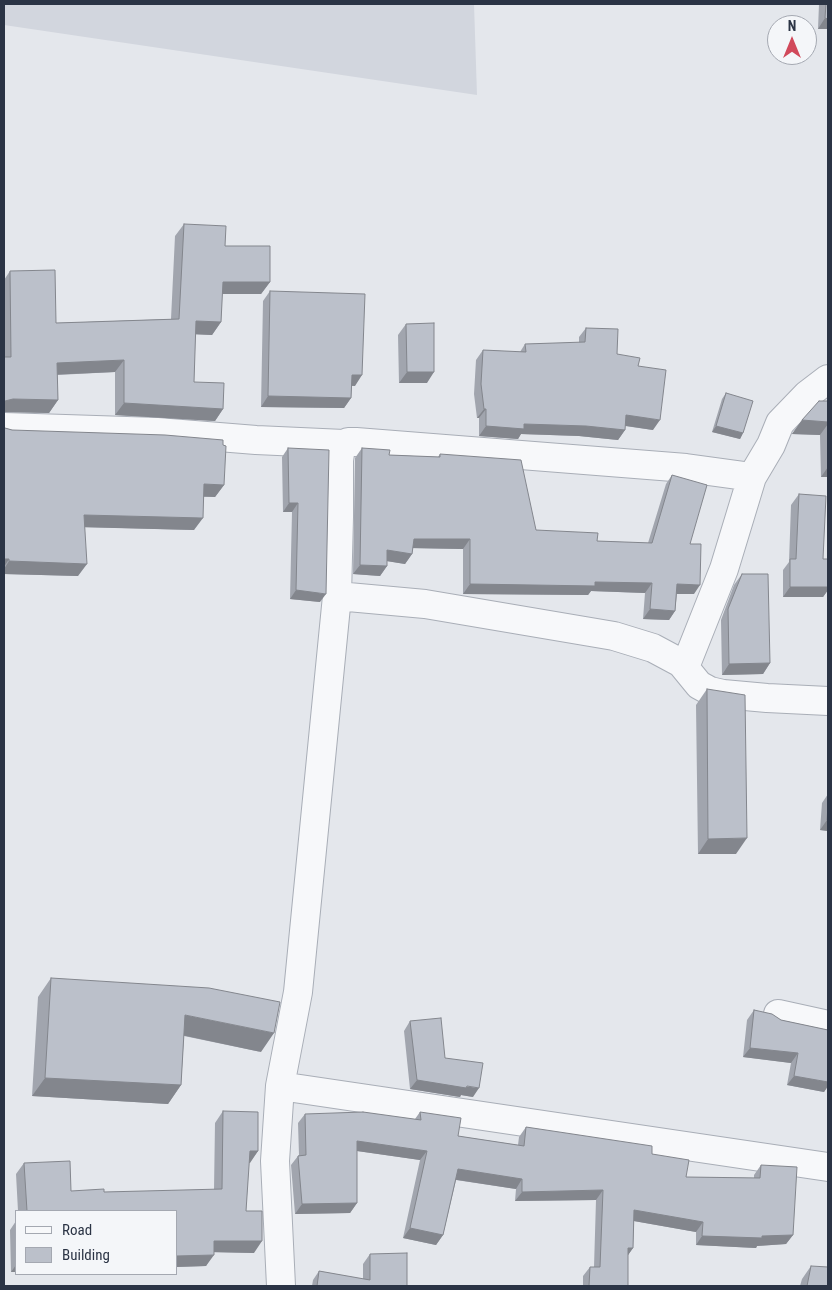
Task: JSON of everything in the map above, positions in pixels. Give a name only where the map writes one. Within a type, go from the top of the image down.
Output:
[{"type":"street","points":[[685,667],[724,569],[752,477],[770,446],[780,423],[806,395],[828,379]]},
{"type":"street","points":[[4,428],[157,432],[256,440],[344,444],[356,442],[686,468],[752,477]]},
{"type":"street","points":[[281,1286],[275,1161],[280,1086],[298,992],[337,596],[339,460],[341,447],[344,444]]},
{"type":"street","points":[[337,596],[425,604],[614,636],[653,648],[681,663],[699,685],[710,691],[750,697],[828,701]]},
{"type":"street","points":[[778,1014],[828,1025]]},
{"type":"street","points":[[280,1086],[828,1167]]},
{"type":"shaded area","points":[[4,4],[474,4],[477,95],[4,25]]},
{"type":"building","points":[[826,4],[828,4],[828,19],[825,18]]},
{"type":"building","points":[[184,224],[226,226],[225,246],[270,246],[270,282],[223,282],[221,322],[196,321],[194,382],[224,383],[223,409],[124,403],[124,360],[57,363],[58,400],[13,399],[4,402],[4,357],[11,357],[10,271],[55,270],[56,323],[179,319]]},
{"type":"building","points":[[270,291],[365,294],[362,375],[352,375],[351,398],[268,396]]},
{"type":"building","points":[[434,323],[434,372],[407,372],[406,324]]},
{"type":"building","points":[[586,328],[618,329],[617,354],[640,358],[638,366],[666,370],[660,420],[626,415],[625,430],[586,426],[524,424],[524,429],[486,426],[486,409],[484,409],[481,384],[483,350],[526,352],[525,344],[585,342]]},
{"type":"building","points":[[726,393],[753,401],[743,433],[716,426]]},
{"type":"building","points":[[819,401],[828,401],[828,422],[802,420]]},
{"type":"building","points":[[4,427],[12,430],[165,435],[223,440],[223,445],[226,446],[224,485],[204,484],[203,518],[84,515],[87,564],[9,561],[9,559],[4,559]]},
{"type":"building","points":[[288,448],[329,450],[326,594],[296,590],[298,503],[289,503]]},
{"type":"building","points":[[362,448],[390,450],[389,455],[440,457],[440,454],[521,460],[536,530],[598,533],[597,541],[652,543],[672,475],[707,485],[690,544],[701,544],[700,585],[677,584],[675,611],[650,609],[652,583],[595,582],[595,586],[470,584],[470,539],[414,539],[412,554],[387,550],[387,566],[360,565]]},
{"type":"building","points":[[799,494],[826,496],[823,559],[828,559],[828,587],[790,587],[790,559],[796,559]]},
{"type":"building","points":[[742,574],[768,574],[770,663],[729,664],[728,609]]},
{"type":"building","points":[[707,689],[745,695],[747,838],[708,839]]},
{"type":"building","points":[[51,978],[209,988],[280,1002],[274,1033],[185,1015],[181,1085],[45,1078]]},
{"type":"building","points":[[754,1010],[772,1014],[781,1020],[828,1030],[828,1082],[794,1076],[798,1053],[750,1048]]},
{"type":"building","points":[[441,1018],[445,1058],[483,1063],[479,1088],[467,1086],[466,1088],[417,1080],[410,1021]]},
{"type":"building","points":[[223,1111],[258,1112],[258,1151],[250,1151],[246,1211],[262,1211],[262,1241],[214,1241],[214,1255],[178,1256],[178,1210],[27,1210],[24,1163],[70,1161],[71,1191],[104,1189],[104,1192],[222,1189]]},
{"type":"building","points":[[363,1112],[421,1120],[420,1112],[461,1118],[458,1136],[524,1146],[526,1127],[652,1146],[652,1154],[689,1160],[686,1177],[760,1178],[761,1165],[797,1167],[793,1235],[762,1236],[762,1238],[702,1236],[703,1222],[634,1210],[633,1248],[628,1248],[628,1286],[589,1286],[590,1267],[600,1267],[603,1190],[522,1192],[522,1179],[458,1169],[443,1235],[410,1228],[427,1151],[357,1141],[357,1203],[302,1204],[298,1156],[306,1155],[305,1114]]},
{"type":"building","points":[[407,1253],[407,1286],[317,1286],[319,1271],[370,1280],[370,1254]]},
{"type":"building","points":[[811,1266],[828,1267],[828,1286],[807,1286]]}]
